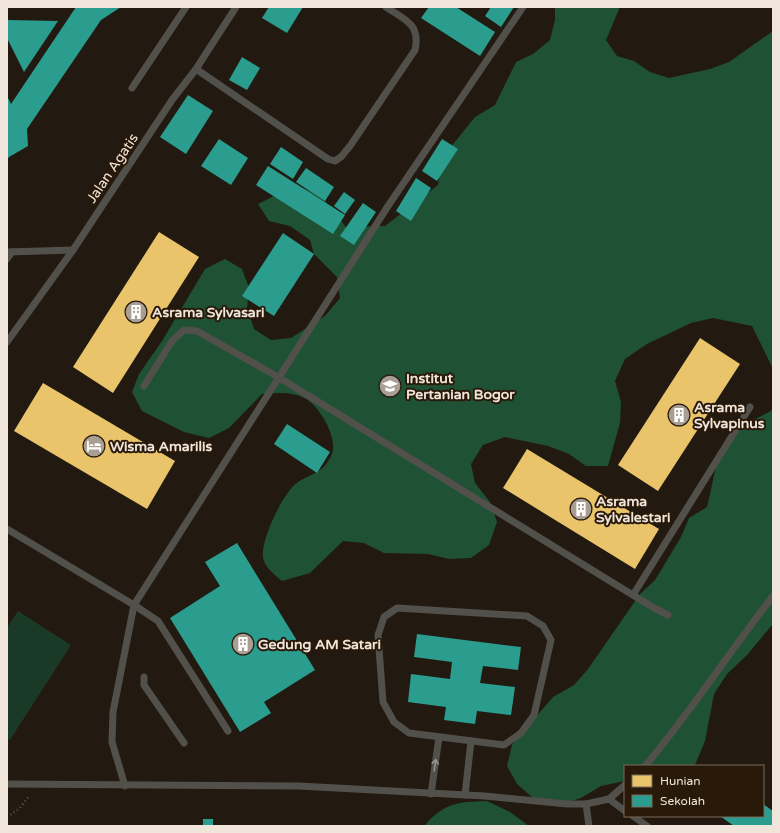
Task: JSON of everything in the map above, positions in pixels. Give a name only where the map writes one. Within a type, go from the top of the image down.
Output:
[{"type":"lane","points":[[132,88],[186,7]]},
{"type":"lane","name":"Jalan Agatis","points":[[7,342],[72,250],[172,100],[196,69],[236,7]]},
{"type":"lane","points":[[196,69],[328,159],[335,161],[341,157],[350,146],[415,50],[418,38],[415,30],[409,23],[386,7]]},
{"type":"lane","points":[[125,786],[112,742],[113,712],[134,605],[388,206],[523,7]]},
{"type":"lane","points":[[7,259],[9,252],[72,250]]},
{"type":"lane","points":[[144,386],[172,341],[184,330],[197,332],[278,378],[668,615]]},
{"type":"lane","points":[[633,595],[750,407]]},
{"type":"lane","points":[[7,529],[158,621],[228,731]]},
{"type":"lane","points":[[646,765],[671,736],[742,636],[773,596]]},
{"type":"lane","points":[[398,608],[528,616],[543,626],[550,640],[534,715],[521,732],[504,745],[471,741],[409,733],[394,722],[383,702],[378,635],[384,617],[398,608]]},
{"type":"lane","points":[[144,677],[144,685],[184,743]]},
{"type":"lane","points":[[431,794],[439,737]]},
{"type":"lane","points":[[466,796],[471,741]]},
{"type":"lane","points":[[7,784],[299,786],[466,796],[567,804],[586,804],[609,799],[624,786]]},
{"type":"lane","points":[[609,799],[624,810]]},
{"type":"lane","points":[[586,804],[589,826]]},
{"type":"lane","points":[[634,817],[647,826]]},
{"type":"path","points":[[7,817],[20,808],[37,784]]},
{"type":"green space","points":[[555,7],[620,7],[606,40],[617,56],[634,61],[650,72],[669,78],[710,69],[729,62],[773,31],[773,369],[752,326],[713,318],[691,323],[647,344],[625,359],[615,381],[621,402],[620,423],[608,466],[586,466],[569,454],[548,446],[505,437],[483,445],[471,464],[475,483],[490,502],[497,522],[489,545],[471,558],[449,559],[428,554],[384,553],[364,543],[343,541],[310,573],[282,581],[264,562],[263,550],[265,540],[274,517],[292,487],[298,482],[317,472],[329,461],[333,447],[332,440],[330,432],[322,416],[311,403],[301,396],[284,393],[262,394],[229,428],[209,438],[184,432],[142,411],[132,392],[139,374],[162,341],[205,269],[225,259],[242,269],[249,288],[247,308],[254,329],[271,340],[291,338],[325,316],[340,298],[337,277],[314,254],[310,240],[290,226],[269,221],[258,204],[276,195],[301,187],[321,196],[346,227],[385,226],[438,185],[441,166],[450,148],[475,117],[495,105],[516,62],[533,54],[550,40],[555,20]]},
{"type":"green space","points":[[773,409],[773,624],[747,655],[727,674],[714,694],[705,741],[695,765],[624,765],[624,781],[601,786],[581,798],[559,805],[533,798],[517,784],[507,766],[512,745],[553,697],[574,685],[588,669],[640,594],[655,580],[681,537],[689,518],[707,507],[716,465],[729,435],[739,426],[764,415]]},
{"type":"green space","points":[[18,611],[71,645],[10,740],[7,739],[7,628]]},
{"type":"green space","points":[[487,801],[510,812],[529,826],[424,826],[431,818],[452,805],[467,802]]},
{"type":"building: Hunian","name":"Asrama Sylvasari","points":[[159,232],[199,257],[113,393],[73,367]]},
{"type":"building: Hunian","name":"Asrama Sylvapinus","points":[[700,338],[740,364],[658,491],[618,465]]},
{"type":"building: Hunian","name":"Wisma Amarilis","points":[[43,383],[175,461],[147,509],[14,431]]},
{"type":"building: Hunian","name":"Asrama Sylvalestari","points":[[527,449],[659,529],[635,569],[503,488]]},
{"type":"building: Sekolah","points":[[76,7],[121,7],[101,20],[27,129],[28,146],[9,157],[7,160],[7,96],[11,104]]},
{"type":"building: Sekolah","points":[[269,7],[303,7],[287,33],[262,18]]},
{"type":"building: Sekolah","points":[[429,7],[456,7],[495,32],[480,56],[421,18]]},
{"type":"building: Sekolah","points":[[491,7],[514,7],[501,27],[485,16]]},
{"type":"building: Sekolah","points":[[7,20],[58,21],[24,72],[7,38]]},
{"type":"building: Sekolah","points":[[242,57],[260,68],[247,90],[229,80]]},
{"type":"building: Sekolah","points":[[188,95],[213,111],[186,154],[160,137]]},
{"type":"building: Sekolah","points":[[219,139],[248,158],[231,185],[201,166]]},
{"type":"building: Sekolah","points":[[442,139],[458,149],[437,181],[422,171]]},
{"type":"building: Sekolah","points":[[281,147],[303,162],[293,179],[270,164]]},
{"type":"building: Sekolah","points":[[268,166],[345,215],[333,234],[256,185]]},
{"type":"building: Sekolah","points":[[306,168],[334,187],[325,201],[296,182]]},
{"type":"building: Sekolah","points":[[416,178],[431,188],[411,221],[396,211]]},
{"type":"building: Sekolah","points":[[344,192],[355,200],[345,214],[334,206]]},
{"type":"building: Sekolah","points":[[363,203],[376,212],[354,245],[340,236]]},
{"type":"building: Sekolah","points":[[283,233],[314,254],[274,316],[242,296]]},
{"type":"building: Sekolah","points":[[287,424],[330,452],[317,473],[274,444]]},
{"type":"building: Sekolah","name":"Gedung AM Satari","points":[[237,543],[315,670],[264,702],[271,713],[240,732],[170,618],[220,586],[205,562]]},
{"type":"building: Sekolah","points":[[417,634],[521,647],[518,670],[483,666],[480,683],[515,687],[511,715],[477,711],[475,724],[444,720],[446,707],[408,702],[411,674],[450,679],[452,662],[414,657]]},
{"type":"building: Sekolah","points":[[764,805],[773,811],[773,826],[734,826],[721,817],[764,817]]},
{"type":"building: Sekolah","points":[[203,819],[213,819],[213,826],[203,826]]},
{"type":"place","name":"Asrama Sylvasari","points":[[136,312]]},
{"type":"place","name":"Institut Pertanian Bogor","points":[[390,386]]},
{"type":"place","name":"Asrama Sylvapinus","points":[[679,415]]},
{"type":"place","name":"Wisma Amarilis","points":[[94,446]]},
{"type":"place","name":"Asrama Sylvalestari","points":[[581,509]]},
{"type":"place","name":"Gedung AM Satari","points":[[243,644]]}]
